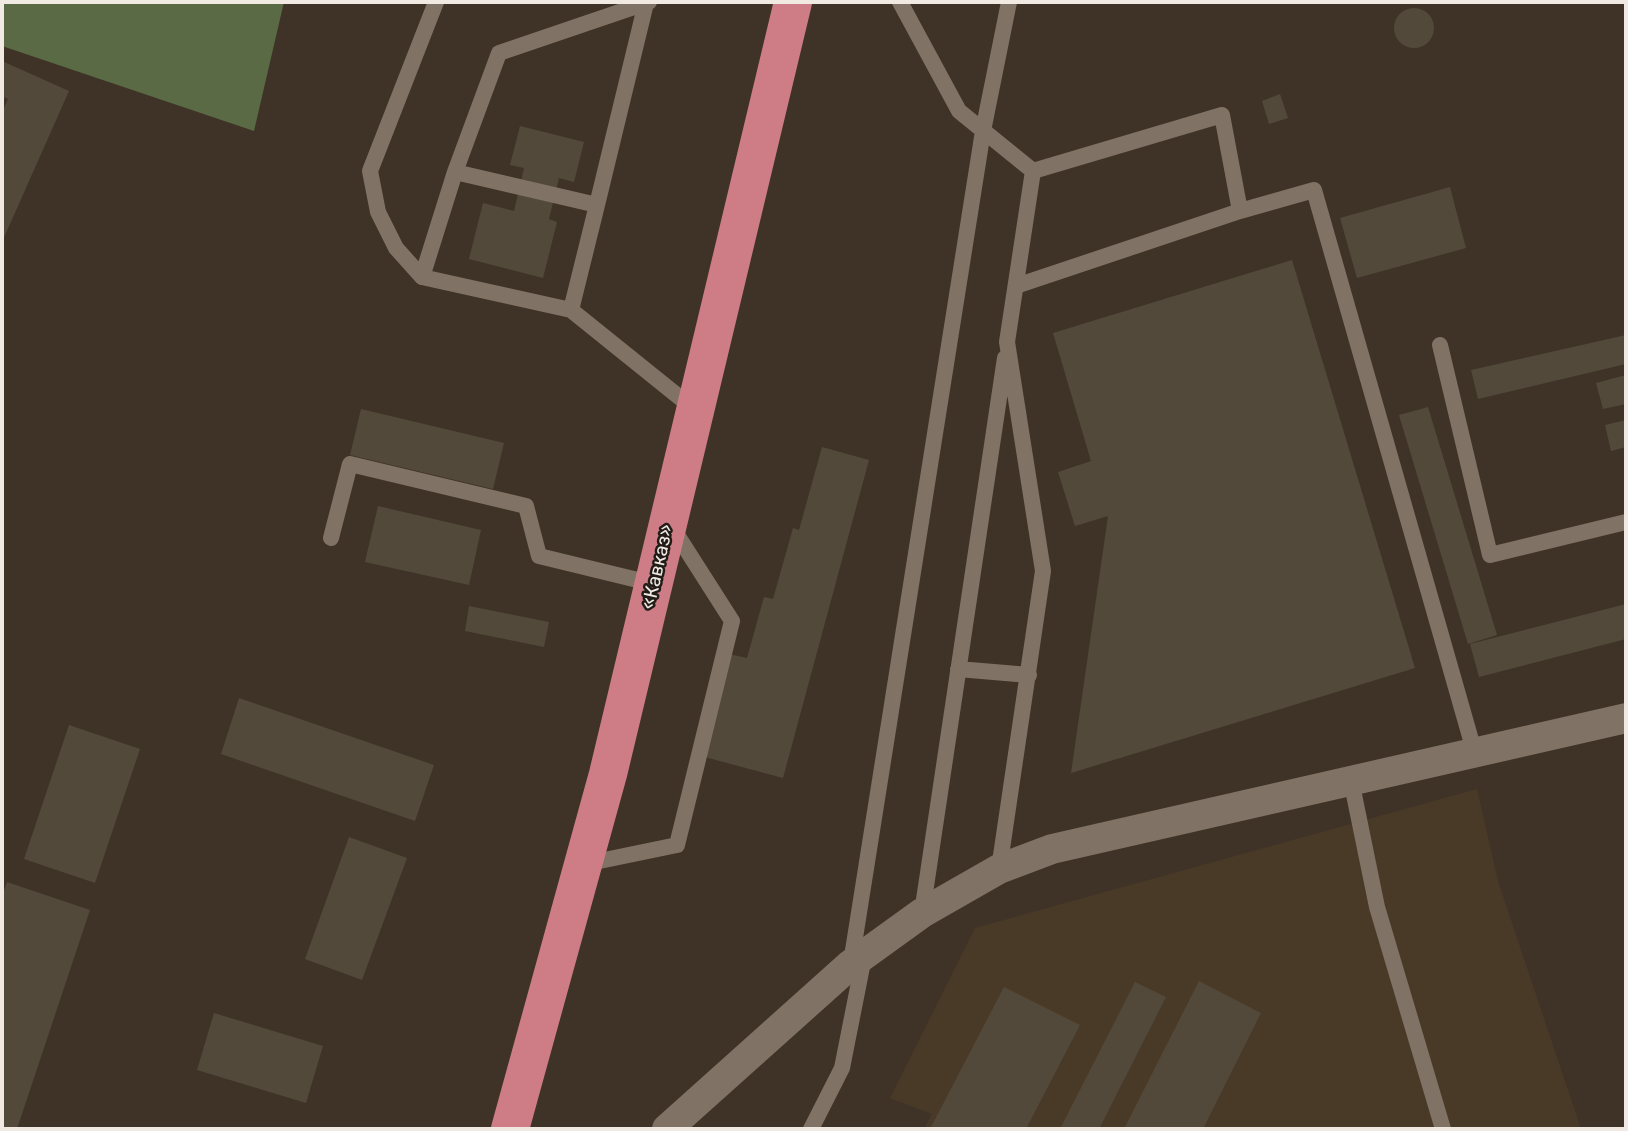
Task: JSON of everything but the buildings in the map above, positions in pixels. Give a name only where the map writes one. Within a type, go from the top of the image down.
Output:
[{"type":"highway","name":"«Кавказ»","points":[[509,1129],[608,774],[793,2]]},
{"type":"street","points":[[667,1129],[857,961],[922,913],[999,869],[1052,849],[1626,718]]},
{"type":"lane","points":[[436,2],[370,171],[378,212],[396,248],[422,277],[571,310],[695,410]]},
{"type":"lane","points":[[422,277],[455,172],[499,53],[648,2]]},
{"type":"lane","points":[[571,310],[648,2]]},
{"type":"lane","points":[[900,2],[958,111],[1033,171]]},
{"type":"lane","points":[[811,1129],[842,1068],[983,131],[1009,2]]},
{"type":"lane","points":[[1033,171],[1222,116],[1240,211]]},
{"type":"lane","points":[[922,913],[1033,171]]},
{"type":"lane","points":[[455,172],[597,205]]},
{"type":"lane","points":[[1016,286],[1240,211],[1314,190],[1475,754]]},
{"type":"lane","points":[[999,869],[1043,571],[1007,342]]},
{"type":"lane","points":[[1440,345],[1490,555],[1626,522]]},
{"type":"lane","points":[[331,538],[350,464],[526,506],[539,556],[654,584]]},
{"type":"lane","points":[[583,865],[677,845],[732,621],[668,521]]},
{"type":"lane","points":[[958,669],[1029,675]]},
{"type":"lane","points":[[1351,780],[1377,907],[1443,1129]]},
{"type":"shaded area","points":[[1477,789],[1498,881],[1581,1129],[924,1129],[932,1114],[890,1098],[975,928]]},
{"type":"green space","points":[[2,2],[284,2],[254,131],[2,46]]}]
